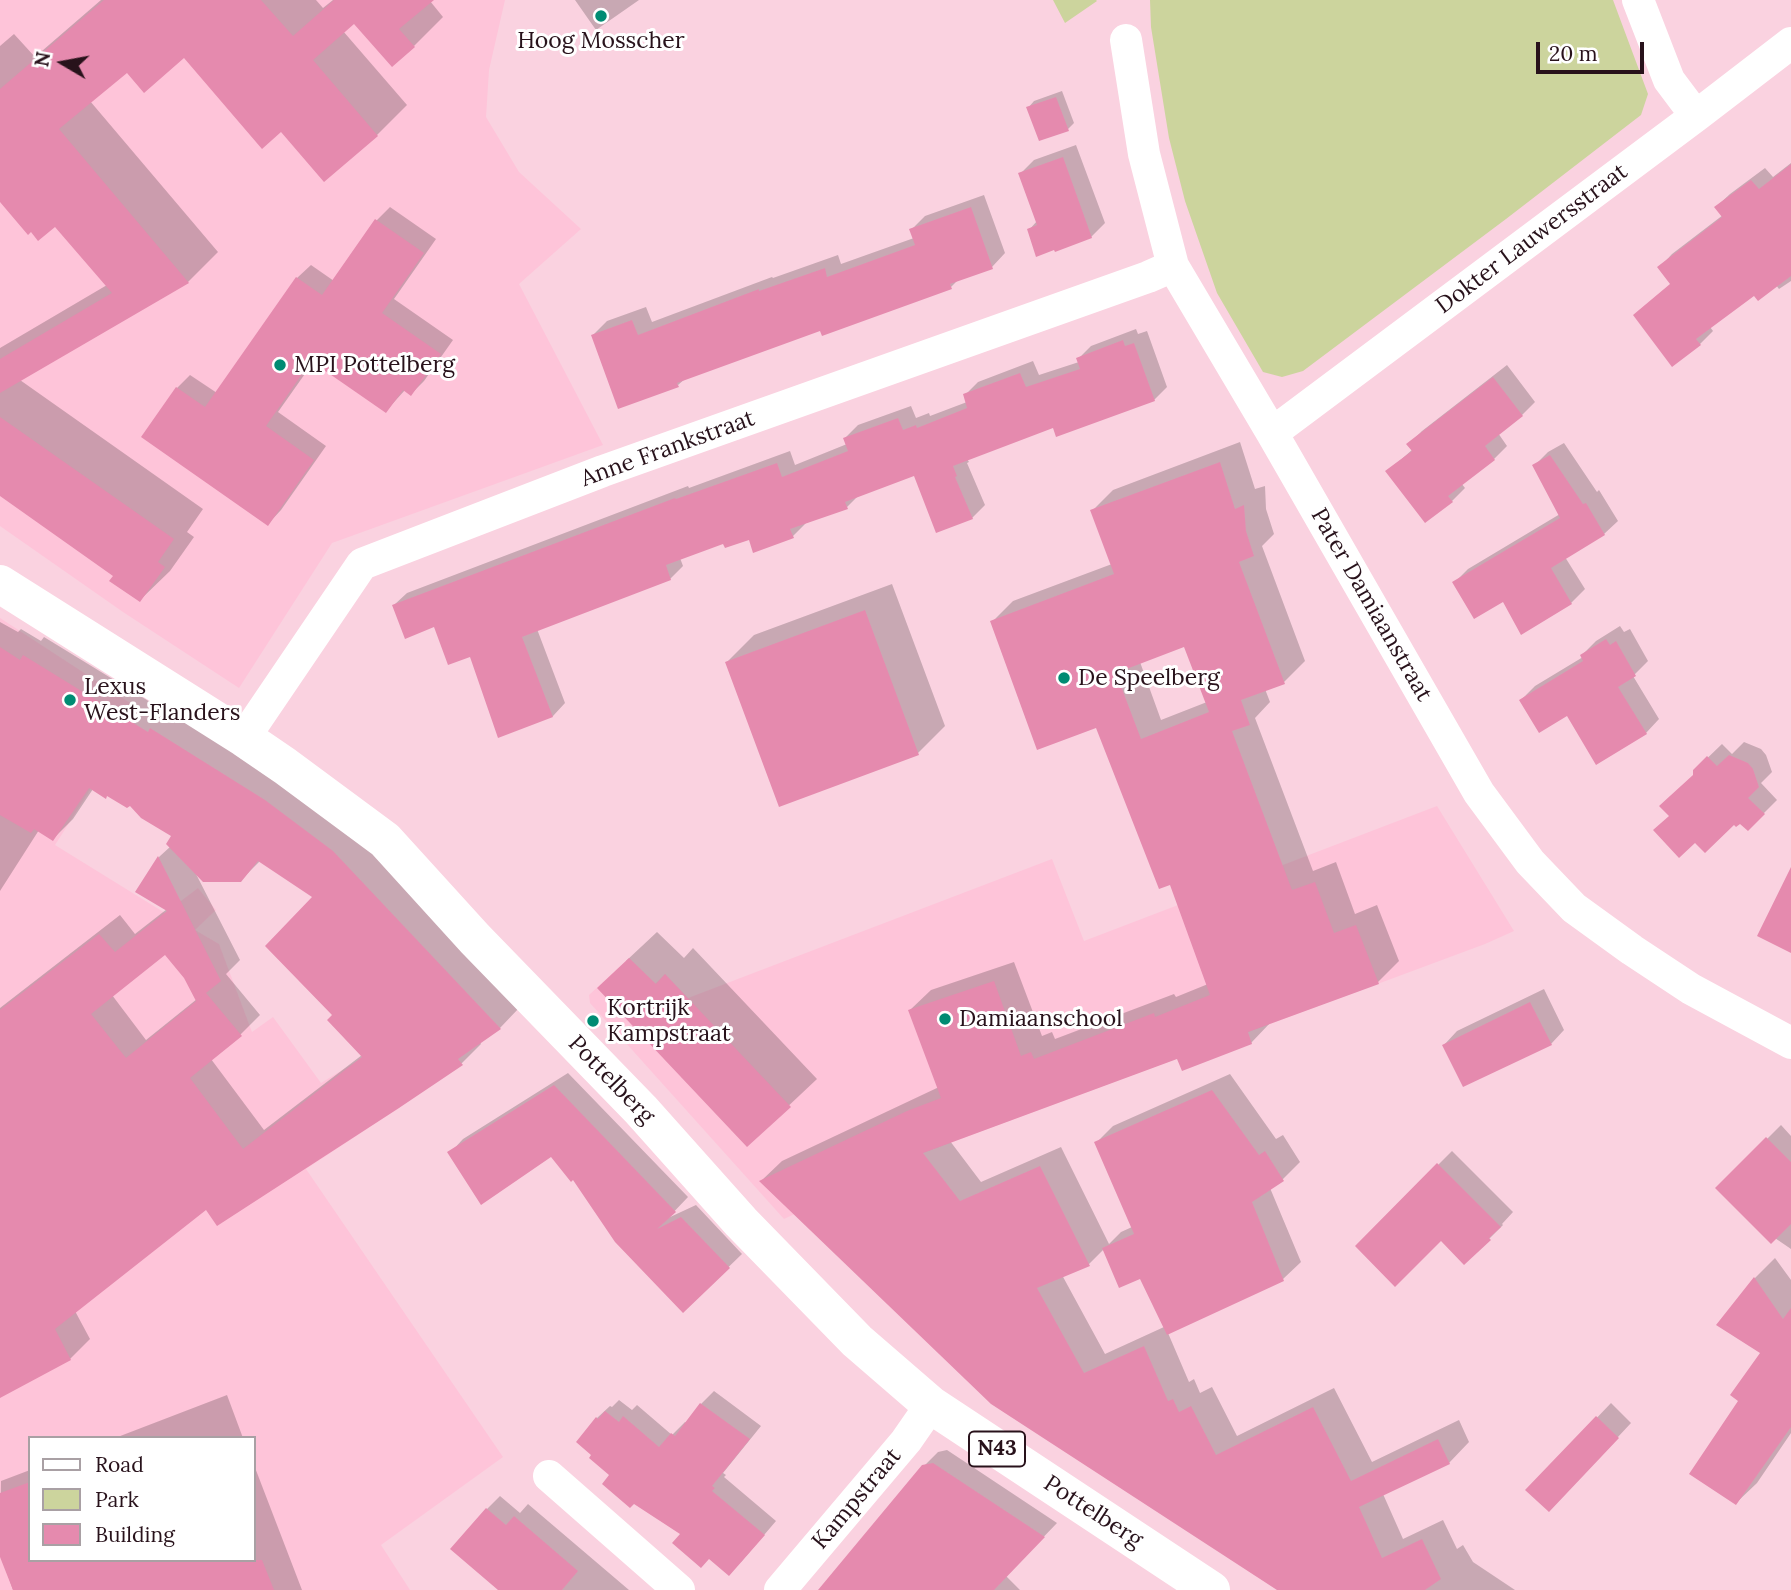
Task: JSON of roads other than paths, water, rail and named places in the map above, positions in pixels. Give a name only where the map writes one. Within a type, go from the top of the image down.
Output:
[{"type":"main road","name":"Pottelberg","points":[[0,584],[244,738],[385,841],[475,939],[641,1110],[741,1222],[858,1341],[931,1405],[1211,1590]]},
{"type":"street","points":[[1638,0],[1669,80],[1696,116]]},
{"type":"street","name":"Pater Damiaanstraat","points":[[1126,40],[1144,154],[1174,266],[1479,793],[1530,862],[1574,908],[1691,989],[1791,1043]]},
{"type":"street","name":"Dokter Lauwersstraat","points":[[1272,433],[1791,43]]},
{"type":"street","name":"Anne Frankstraat","points":[[244,738],[362,564],[603,471],[1174,266]]},
{"type":"street","name":"Kampstraat","points":[[780,1590],[906,1441],[931,1405]]},
{"type":"street","points":[[549,1476],[679,1590]]},
{"type":"place","name":"Hoog Mosscher","points":[[601,16]]},
{"type":"place","name":"MPI Pottelberg","points":[[280,365]]},
{"type":"place","name":"De Speelberg","points":[[1064,678]]},
{"type":"place","name":"Lexus West-Flanders","points":[[70,700]]},
{"type":"place","name":"Damiaanschool","points":[[945,1019]]},
{"type":"place","name":"Kortrijk Kampstraat","points":[[593,1021]]}]
